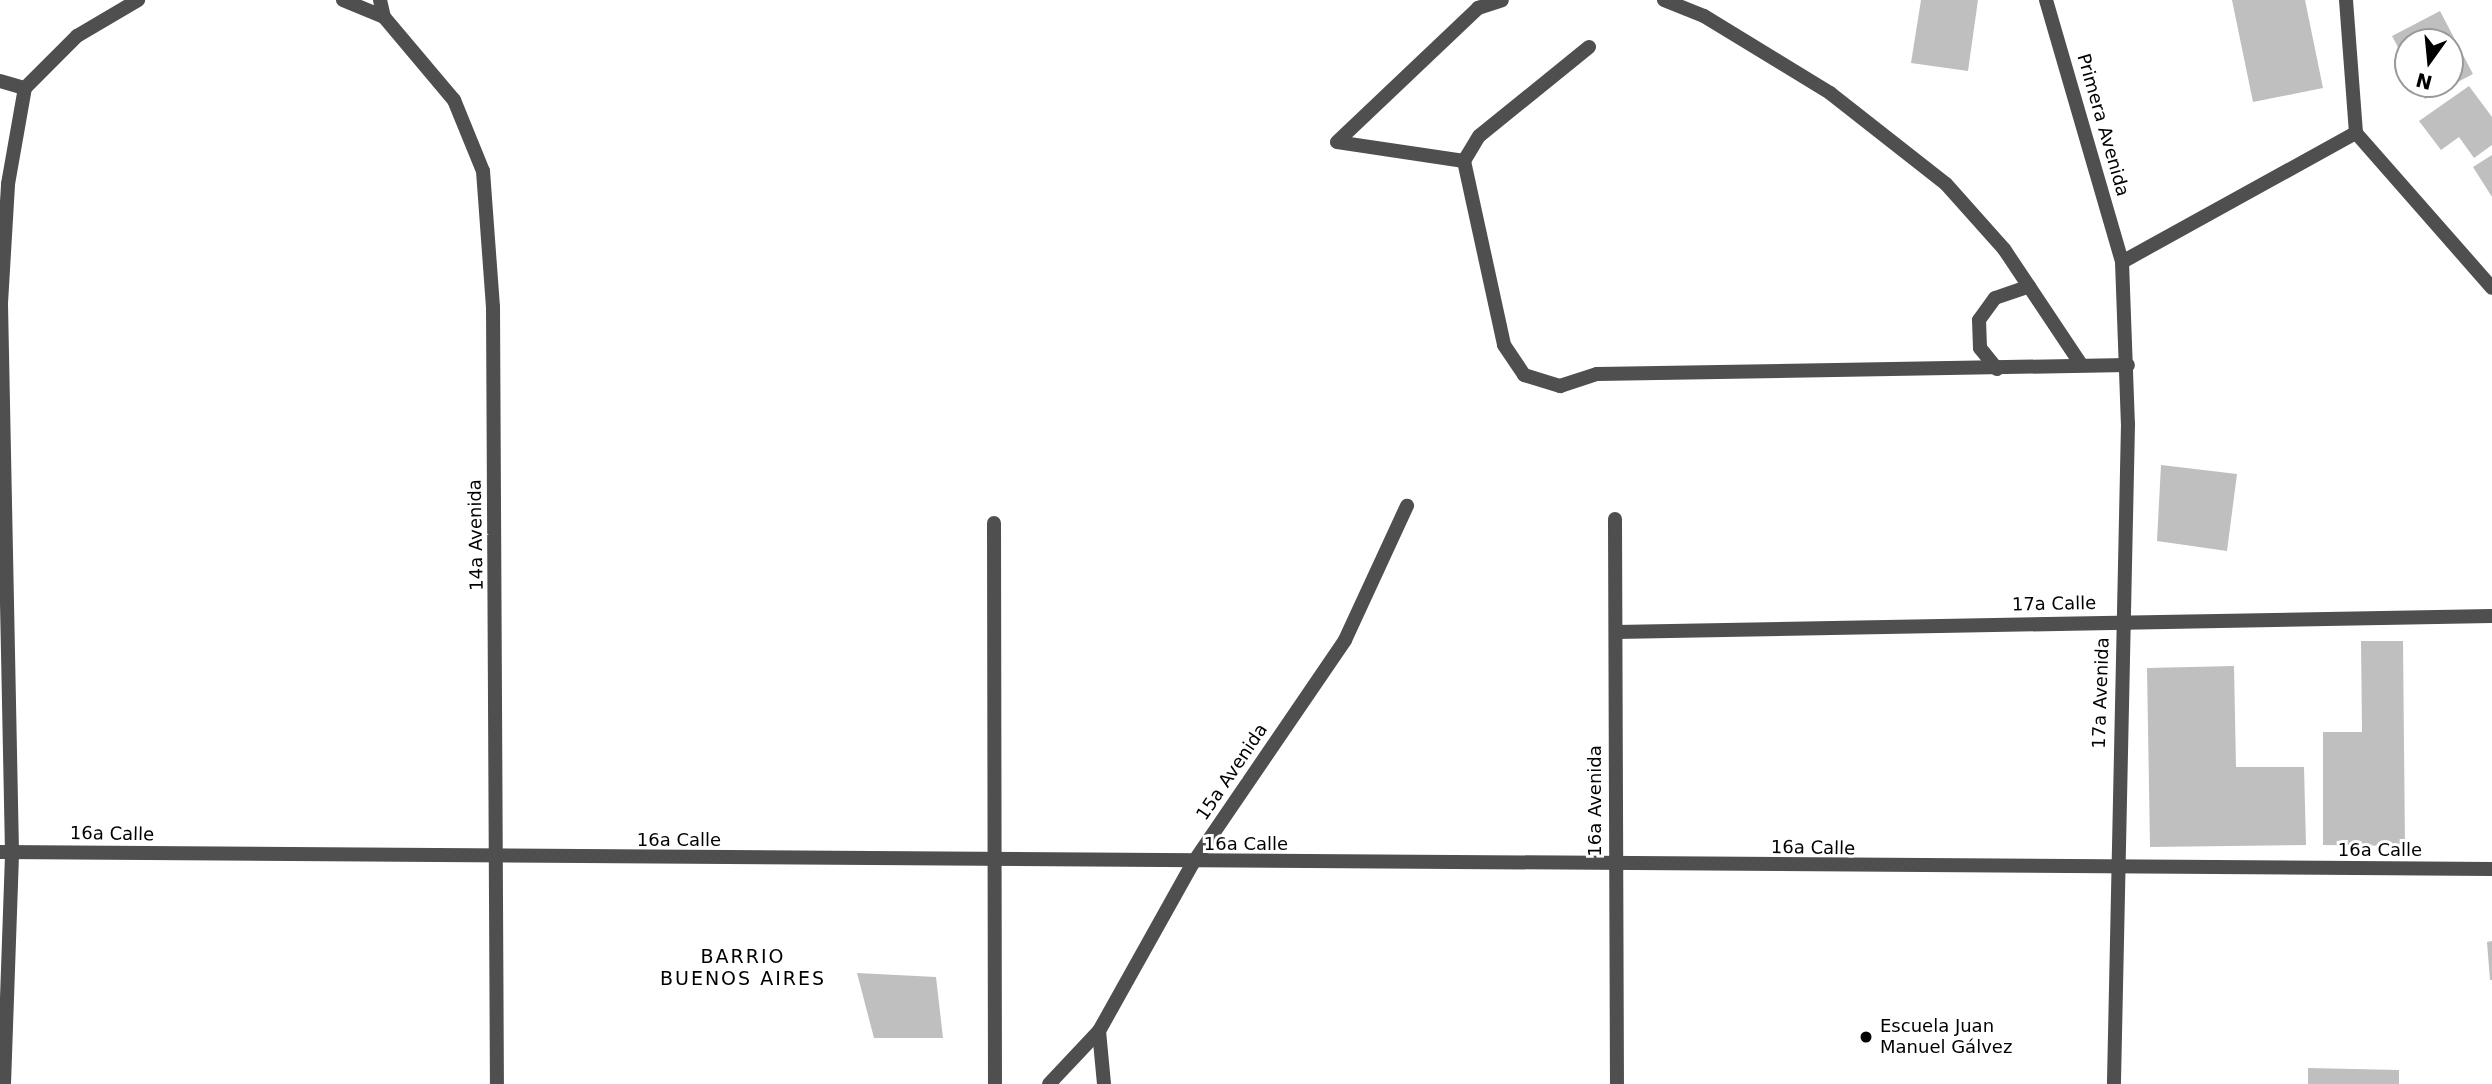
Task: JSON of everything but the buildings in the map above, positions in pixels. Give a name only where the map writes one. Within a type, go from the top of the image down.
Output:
[{"type":"street","points":[[4,1084],[6,852],[1,303],[8,184],[25,88],[77,36],[138,0]]},
{"type":"street","points":[[343,0],[384,17]]},
{"type":"street","points":[[380,0],[384,17]]},
{"type":"street","points":[[1464,161],[1337,142],[1478,8],[1502,0]]},
{"type":"street","points":[[1664,0],[1704,16],[1830,93],[1936,176],[2004,249],[2080,363]]},
{"type":"street","name":"Primera Avenida","points":[[2046,0],[2122,262]]},
{"type":"street","points":[[2346,0],[2357,133],[2492,287]]},
{"type":"street","name":"14a Avenida","points":[[384,17],[454,100],[483,171],[493,307],[499,859],[497,1084]]},
{"type":"street","points":[[1589,47],[1479,136],[1464,161],[1504,345],[1516,367],[1535,381],[1560,386],[1597,374],[1997,369],[2080,363],[2128,365]]},
{"type":"street","points":[[0,82],[25,88]]},
{"type":"street","points":[[2122,262],[2357,133]]},
{"type":"street","name":"17a Avenida","points":[[2113,1084],[2113,870],[2123,621],[2128,365],[2122,262]]},
{"type":"street","points":[[1997,369],[1980,348],[1979,320],[1995,298],[2029,286]]},
{"type":"street","name":"15a Avenida","points":[[1049,1084],[1099,1031],[1193,863],[1345,640],[1407,506]]},
{"type":"street","name":"16a Avenida","points":[[1615,519],[1614,864],[1617,1084]]},
{"type":"street","points":[[994,523],[995,1084]]},
{"type":"street","name":"17a Calle","points":[[1616,632],[2492,616]]},
{"type":"street","name":"16a Calle","points":[[6,852],[499,859],[995,859],[2113,870],[2492,869]]},
{"type":"street","points":[[1099,1031],[1104,1084]]},
{"type":"place","name":"Escuela Juan Manuel Gálvez","points":[[1866,1037]]},
{"type":"district","name":"BARRIO BUENOS AIRES","points":[[743,968]]}]
